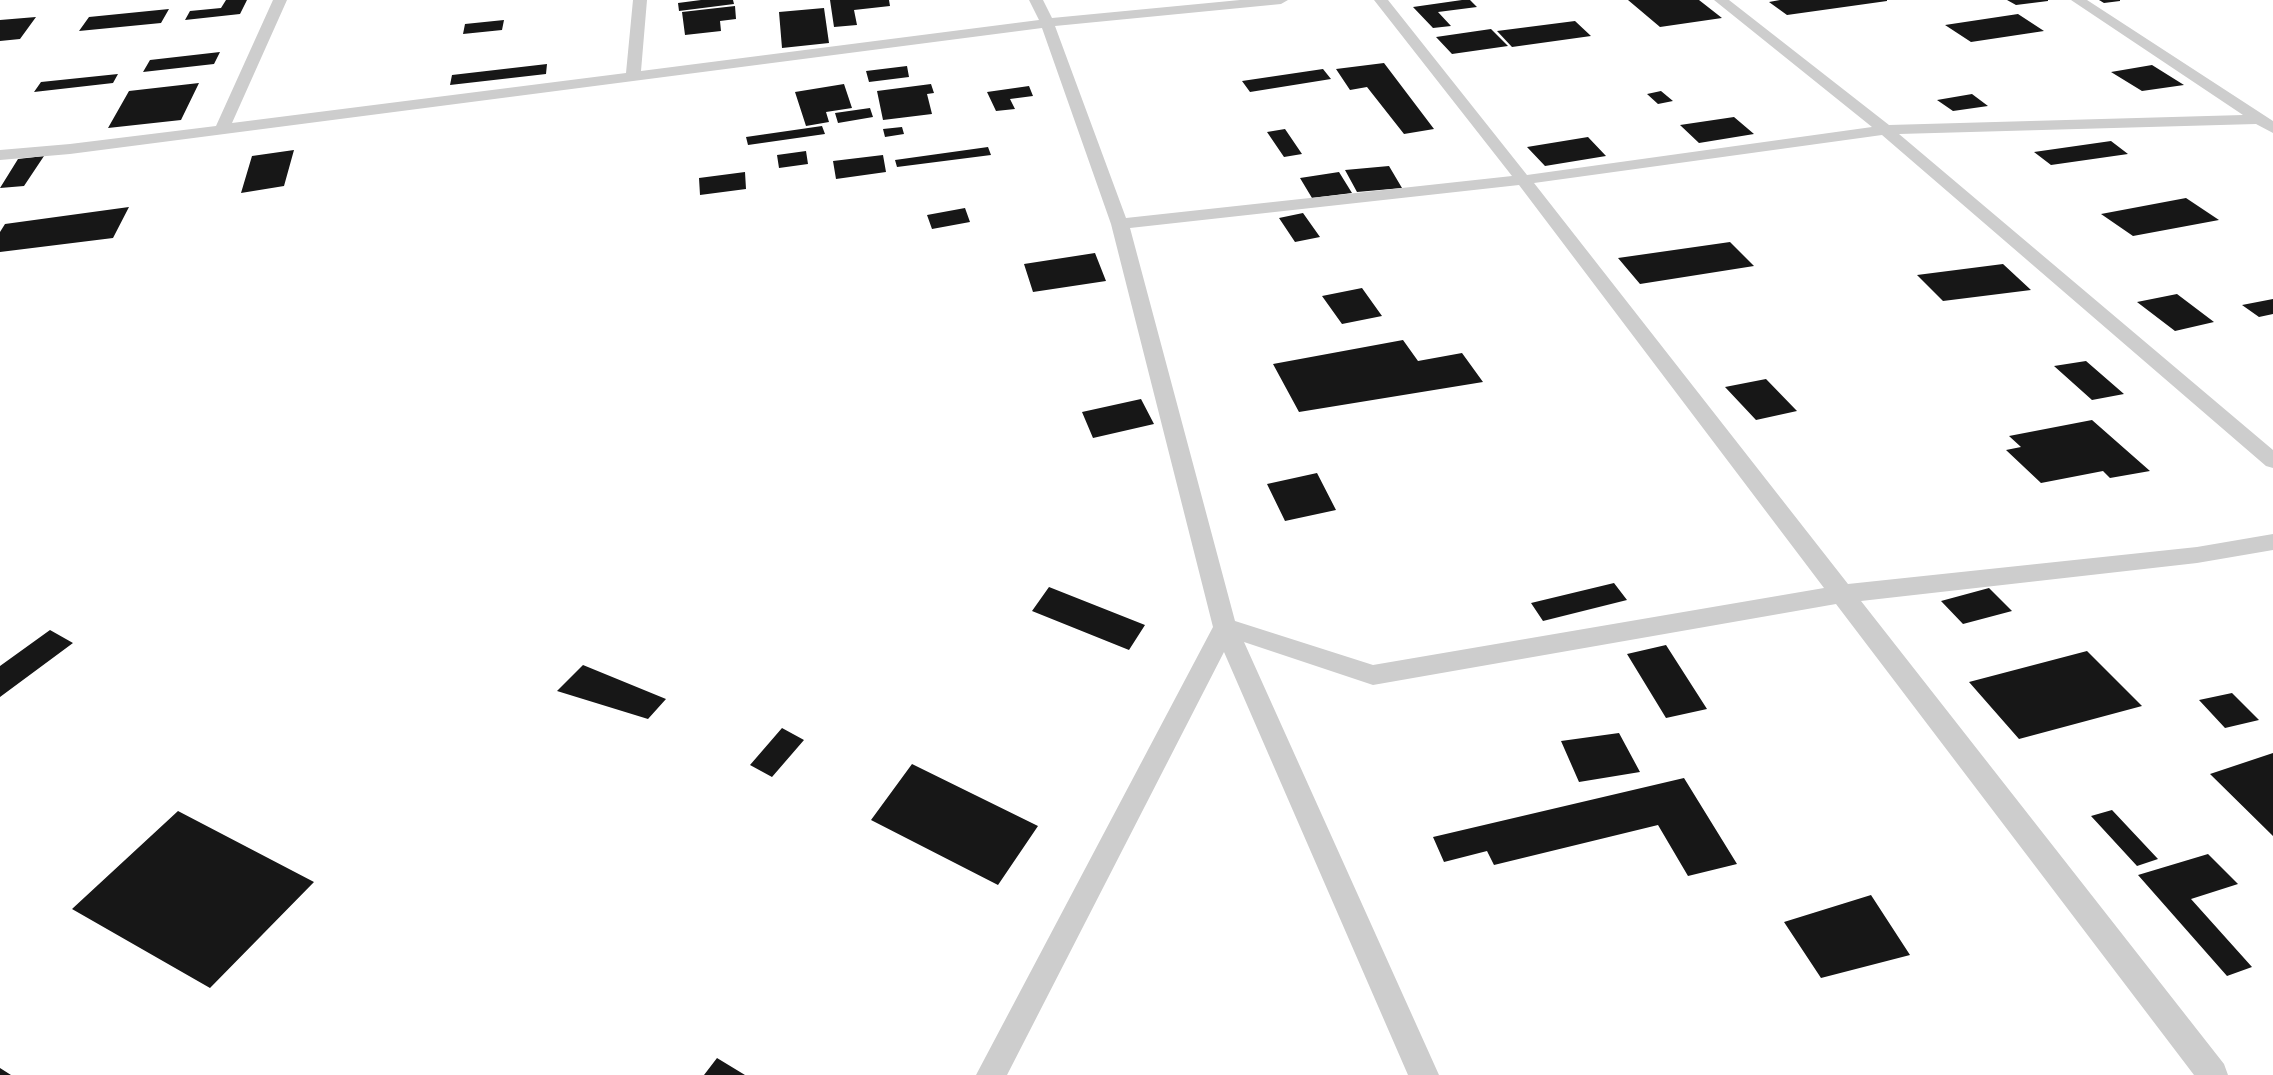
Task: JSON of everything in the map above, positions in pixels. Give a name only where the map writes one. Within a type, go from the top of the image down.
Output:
[{"type":"street","points":[[222,129],[280,0]]},
{"type":"street","points":[[633,76],[640,0]]},
{"type":"street","points":[[1036,0],[1047,23],[1120,224],[1225,627],[1424,1075]]},
{"type":"street","points":[[0,155],[70,149],[1047,23],[1281,0]]},
{"type":"street","points":[[1381,0],[1523,180],[2213,1075]]},
{"type":"street","points":[[1721,0],[1885,130],[2273,461]]},
{"type":"street","points":[[2078,0],[2273,128]]},
{"type":"street","points":[[1120,224],[1523,180],[1885,130],[2259,119]]},
{"type":"street","points":[[1225,627],[1373,675],[1842,594],[2197,555],[2273,542]]},
{"type":"street","points":[[991,1075],[1225,627]]},
{"type":"building","points":[[226,0],[247,0],[240,14],[185,20],[190,11],[221,8]]},
{"type":"building","points":[[701,0],[733,0],[734,4],[679,11],[678,3]]},
{"type":"building","points":[[830,0],[889,0],[890,6],[854,10],[857,25],[834,27]]},
{"type":"building","points":[[1470,0],[1477,7],[1438,12],[1451,26],[1433,28],[1413,7]]},
{"type":"building","points":[[1628,0],[1699,0],[1722,18],[1660,27]]},
{"type":"building","points":[[1780,0],[1887,1],[1787,15],[1769,2]]},
{"type":"building","points":[[2007,0],[2048,0],[2048,1],[2016,5]]},
{"type":"building","points":[[2099,0],[2120,0],[2120,1],[2104,3]]},
{"type":"building","points":[[735,6],[736,19],[720,21],[721,31],[685,35],[682,12]]},
{"type":"building","points":[[824,8],[829,43],[782,48],[779,12]]},
{"type":"building","points":[[169,9],[161,23],[79,31],[89,17]]},
{"type":"building","points":[[2018,14],[2044,31],[1971,42],[1945,25]]},
{"type":"building","points":[[36,17],[20,39],[0,41],[0,20]]},
{"type":"building","points":[[504,20],[502,30],[463,34],[465,24]]},
{"type":"building","points":[[1575,21],[1591,36],[1512,47],[1497,31]]},
{"type":"building","points":[[1491,29],[1508,46],[1452,54],[1436,37]]},
{"type":"building","points":[[220,52],[214,64],[143,72],[150,60]]},
{"type":"building","points":[[1384,63],[1434,129],[1404,134],[1367,87],[1350,90],[1336,69]]},
{"type":"building","points":[[547,64],[546,74],[450,85],[452,75]]},
{"type":"building","points":[[2152,65],[2184,85],[2142,91],[2111,72]]},
{"type":"building","points":[[907,66],[909,77],[869,82],[866,71]]},
{"type":"building","points":[[1323,69],[1331,79],[1250,92],[1242,81]]},
{"type":"building","points":[[118,74],[113,83],[34,92],[41,82]]},
{"type":"building","points":[[199,83],[181,120],[108,128],[129,91]]},
{"type":"building","points":[[844,84],[852,108],[826,112],[829,122],[806,126],[795,92]]},
{"type":"building","points":[[931,84],[934,93],[927,94],[932,114],[883,120],[877,91]]},
{"type":"building","points":[[1029,86],[1033,96],[1010,99],[1015,109],[996,111],[987,92]]},
{"type":"building","points":[[1661,91],[1673,101],[1658,104],[1647,94]]},
{"type":"building","points":[[1972,94],[1988,106],[1953,111],[1937,100]]},
{"type":"building","points":[[870,108],[873,117],[838,123],[835,113]]},
{"type":"building","points":[[1734,117],[1754,134],[1699,143],[1680,125]]},
{"type":"building","points":[[822,126],[825,134],[748,145],[746,137]]},
{"type":"building","points":[[902,127],[904,134],[885,137],[883,129]]},
{"type":"building","points":[[1285,129],[1302,154],[1284,157],[1267,132]]},
{"type":"building","points":[[1588,137],[1606,156],[1545,166],[1527,147]]},
{"type":"building","points":[[2111,141],[2128,154],[2051,165],[2034,152]]},
{"type":"building","points":[[988,147],[991,155],[897,167],[895,160]]},
{"type":"building","points":[[294,150],[284,186],[241,193],[252,156]]},
{"type":"building","points":[[806,151],[808,164],[779,168],[777,155]]},
{"type":"building","points":[[883,155],[886,172],[836,179],[833,161]]},
{"type":"building","points":[[44,156],[24,186],[0,188],[18,159]]},
{"type":"building","points":[[1389,166],[1402,188],[1357,192],[1345,170]]},
{"type":"building","points":[[745,172],[746,189],[700,195],[699,178]]},
{"type":"building","points":[[1339,172],[1352,193],[1312,198],[1300,178]]},
{"type":"building","points":[[2186,198],[2219,220],[2133,236],[2101,214]]},
{"type":"building","points":[[129,207],[113,238],[0,252],[0,232],[5,224]]},
{"type":"building","points":[[965,208],[970,222],[932,229],[927,215]]},
{"type":"building","points":[[1303,213],[1320,237],[1295,242],[1279,218]]},
{"type":"building","points":[[1730,242],[1754,266],[1640,284],[1618,258]]},
{"type":"building","points":[[1095,253],[1106,281],[1033,292],[1024,264]]},
{"type":"building","points":[[2003,264],[2031,290],[1943,301],[1917,275]]},
{"type":"building","points":[[1362,288],[1382,316],[1342,324],[1322,296]]},
{"type":"building","points":[[2177,294],[2214,322],[2175,331],[2137,302]]},
{"type":"building","points":[[2273,299],[2273,314],[2259,317],[2242,305]]},
{"type":"building","points":[[1403,340],[1418,361],[1462,353],[1483,382],[1299,412],[1273,364]]},
{"type":"building","points":[[2086,361],[2124,394],[2092,400],[2054,366]]},
{"type":"building","points":[[1766,379],[1797,411],[1756,420],[1725,387]]},
{"type":"building","points":[[1141,399],[1154,424],[1093,438],[1082,412]]},
{"type":"building","points":[[2092,420],[2150,471],[2110,478],[2103,471],[2041,483],[2006,450],[2021,447],[2009,436]]},
{"type":"building","points":[[1317,473],[1336,510],[1285,521],[1267,484]]},
{"type":"building","points":[[1614,583],[1627,600],[1543,621],[1531,603]]},
{"type":"building","points":[[1049,587],[1145,625],[1129,650],[1032,611]]},
{"type":"building","points":[[1989,588],[2012,611],[1963,624],[1941,601]]},
{"type":"building","points":[[50,630],[73,643],[0,697],[0,666]]},
{"type":"building","points":[[1666,645],[1707,709],[1666,718],[1627,654]]},
{"type":"building","points":[[2087,651],[2142,706],[2019,739],[1969,682]]},
{"type":"building","points":[[583,665],[666,699],[648,719],[557,691]]},
{"type":"building","points":[[2232,693],[2259,720],[2225,728],[2199,700]]},
{"type":"building","points":[[782,728],[804,740],[772,777],[750,765]]},
{"type":"building","points":[[1619,733],[1640,772],[1579,782],[1561,741]]},
{"type":"building","points":[[2273,753],[2273,836],[2210,774]]},
{"type":"building","points":[[912,764],[1038,826],[998,885],[871,820]]},
{"type":"building","points":[[1684,778],[1737,864],[1688,876],[1658,825],[1494,865],[1487,851],[1444,862],[1433,837]]},
{"type":"building","points":[[2112,810],[2158,859],[2137,866],[2091,816]]},
{"type":"building","points":[[178,811],[314,882],[210,988],[72,909]]},
{"type":"building","points":[[2208,854],[2238,884],[2191,899],[2252,967],[2227,976],[2138,875]]},
{"type":"building","points":[[1871,895],[1910,955],[1821,978],[1784,922]]},
{"type":"building","points":[[717,1058],[745,1075],[704,1075]]},
{"type":"building","points":[[0,1068],[11,1075],[0,1075]]}]
